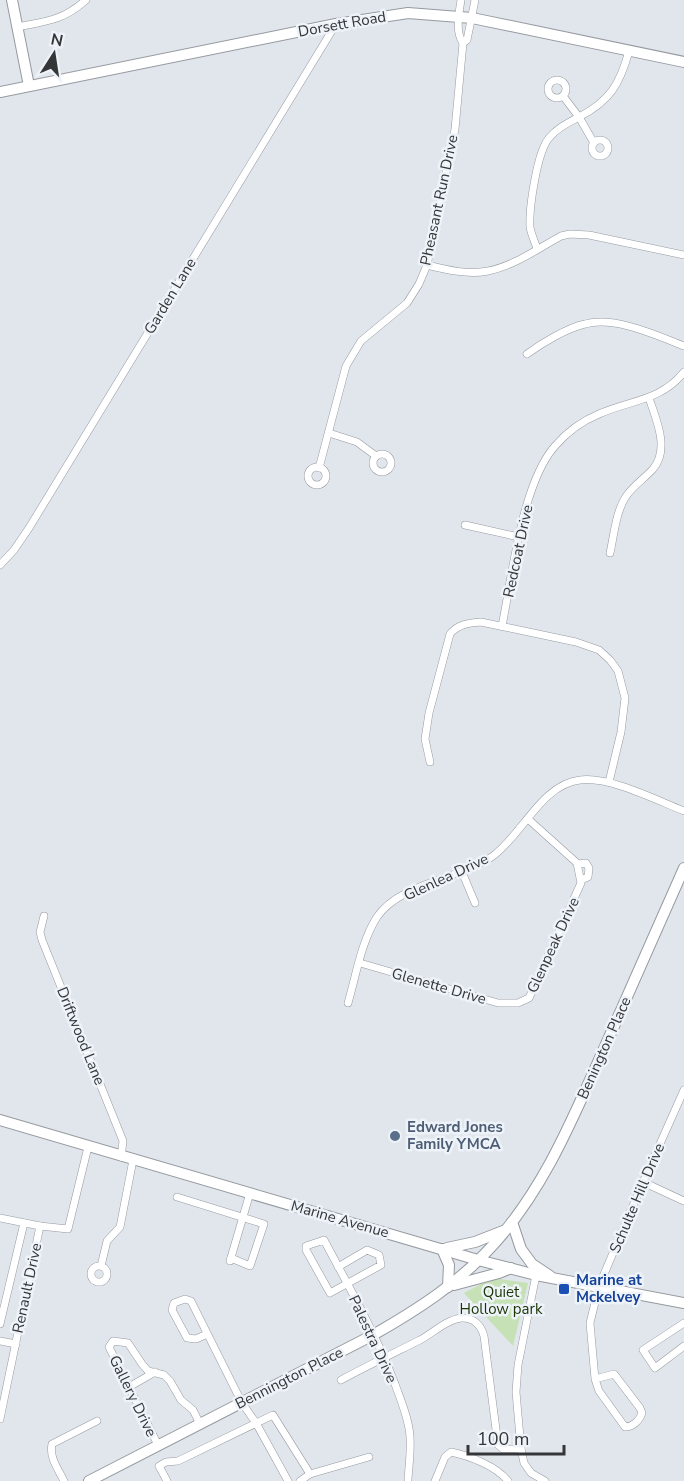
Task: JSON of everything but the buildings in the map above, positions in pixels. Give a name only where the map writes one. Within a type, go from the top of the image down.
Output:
[{"type":"main road","points":[[12,0],[29,86]]},
{"type":"main road","name":"Dorsett Road","points":[[0,92],[336,24],[408,13],[472,18],[684,62]]},
{"type":"main road","name":"Benington Place","points":[[478,1260],[509,1226],[537,1187],[561,1145],[684,868]]},
{"type":"main road","name":"Marine Avenue","points":[[0,1120],[478,1260],[536,1275],[684,1302]]},
{"type":"main road","points":[[511,1268],[448,1287],[449,1265],[442,1249],[475,1242],[509,1226],[532,1264],[554,1278]]},
{"type":"main road","name":"Bennington Place","points":[[92,1480],[414,1312],[448,1287],[478,1260]]},
{"type":"street","points":[[17,27],[57,20],[86,0]]},
{"type":"street","name":"Pheasant Run Drive","points":[[319,468],[346,366],[355,349],[369,333],[407,303],[427,265],[455,129],[463,43],[460,39],[458,16],[461,0]]},
{"type":"street","name":"Pheasant Run Drive","points":[[463,43],[467,40],[475,0]]},
{"type":"street","name":"Garden Lane","points":[[0,565],[33,523],[336,24]]},
{"type":"street","points":[[537,249],[530,228],[536,171],[542,150],[556,130],[596,108],[612,94],[624,70],[629,51]]},
{"type":"street","points":[[563,96],[594,143]]},
{"type":"street","points":[[427,265],[464,273],[489,271],[561,236],[570,234],[589,235],[684,255]]},
{"type":"street","points":[[527,354],[584,324],[598,322],[646,331],[684,346]]},
{"type":"street","name":"Redcoat Drive","points":[[502,626],[519,537],[532,487],[554,447],[568,432],[587,419],[606,410],[649,398],[670,388],[684,372]]},
{"type":"street","points":[[610,553],[620,512],[627,495],[655,466],[661,450],[660,433],[649,398]]},
{"type":"street","points":[[329,433],[357,442],[376,456]]},
{"type":"street","points":[[465,525],[519,537]]},
{"type":"street","points":[[430,762],[425,739],[429,713],[450,634],[455,628],[481,622],[576,642],[599,650],[610,660],[618,671],[625,698],[621,732],[609,782]]},
{"type":"street","name":"Glenlea Drive","points":[[348,1003],[367,939],[378,917],[386,908],[408,892],[462,872],[502,849],[559,787],[570,782],[593,779],[609,782],[684,811]]},
{"type":"street","name":"Glenpeak Drive","points":[[518,1003],[529,998],[534,989],[580,887],[581,880],[578,864],[528,819]]},
{"type":"street","points":[[462,872],[475,903]]},
{"type":"street","name":"Driftwood Lane","points":[[44,916],[40,932],[42,940],[123,1141],[121,1157]]},
{"type":"street","name":"Glenette Drive","points":[[360,963],[498,1003],[518,1003]]},
{"type":"street","name":"Schulte Hill Drive","points":[[595,1379],[614,1374],[640,1408],[642,1413],[640,1419],[629,1427],[625,1427],[599,1391],[595,1379],[590,1323],[600,1286],[684,1090]]},
{"type":"street","points":[[0,1218],[69,1229],[88,1147]]},
{"type":"street","points":[[101,1266],[107,1241],[120,1227],[133,1160]]},
{"type":"street","points":[[643,1182],[684,1201]]},
{"type":"street","points":[[177,1197],[243,1216],[264,1224],[250,1266],[231,1259],[243,1216],[250,1193]]},
{"type":"street","name":"Renault Drive","points":[[0,1324],[24,1223]]},
{"type":"street","name":"Renault Drive","points":[[0,1419],[40,1226]]},
{"type":"street","name":"Palestra Drive","points":[[347,1284],[330,1293],[306,1250],[306,1246],[324,1240],[347,1284],[384,1356],[404,1408],[410,1437],[408,1479]]},
{"type":"street","points":[[338,1267],[367,1250],[379,1255],[381,1265],[347,1284]]},
{"type":"street","points":[[536,1275],[516,1375],[521,1449],[526,1468],[545,1481]]},
{"type":"street","points":[[207,1334],[195,1339],[187,1338],[172,1310],[174,1303],[189,1299],[207,1334],[242,1403],[256,1423],[288,1481]]},
{"type":"street","name":"Bennington Place","points":[[341,1380],[452,1321],[463,1318],[476,1322],[482,1328],[484,1336],[498,1445],[503,1449],[521,1449]]},
{"type":"street","points":[[684,1323],[643,1350],[655,1368],[684,1346]]},
{"type":"street","points":[[0,1341],[15,1344]]},
{"type":"street","name":"Gallery Drive","points":[[155,1372],[148,1371],[141,1364],[128,1343],[113,1341],[109,1347],[158,1445]]},
{"type":"street","points":[[129,1387],[155,1372],[164,1376],[170,1381],[181,1400],[193,1410],[200,1424]]},
{"type":"street","name":"Bennington Place","points":[[167,1481],[159,1466],[166,1462],[178,1461],[273,1415],[310,1474]]},
{"type":"street","points":[[64,1481],[50,1451],[52,1444],[97,1421]]},
{"type":"street","points":[[435,1481],[445,1457],[451,1452],[490,1467],[503,1474],[508,1481]]},
{"type":"street","points":[[300,1481],[310,1474],[369,1457]]},
{"type":"green space","name":"Quiet Hollow park","points":[[493,1278],[528,1283],[513,1346],[464,1293]]},
{"type":"place","name":"Edward Jones Family YMCA","points":[[395,1136]]},
{"type":"place","name":"Marine at Mckelvey","points":[[564,1289]]}]
